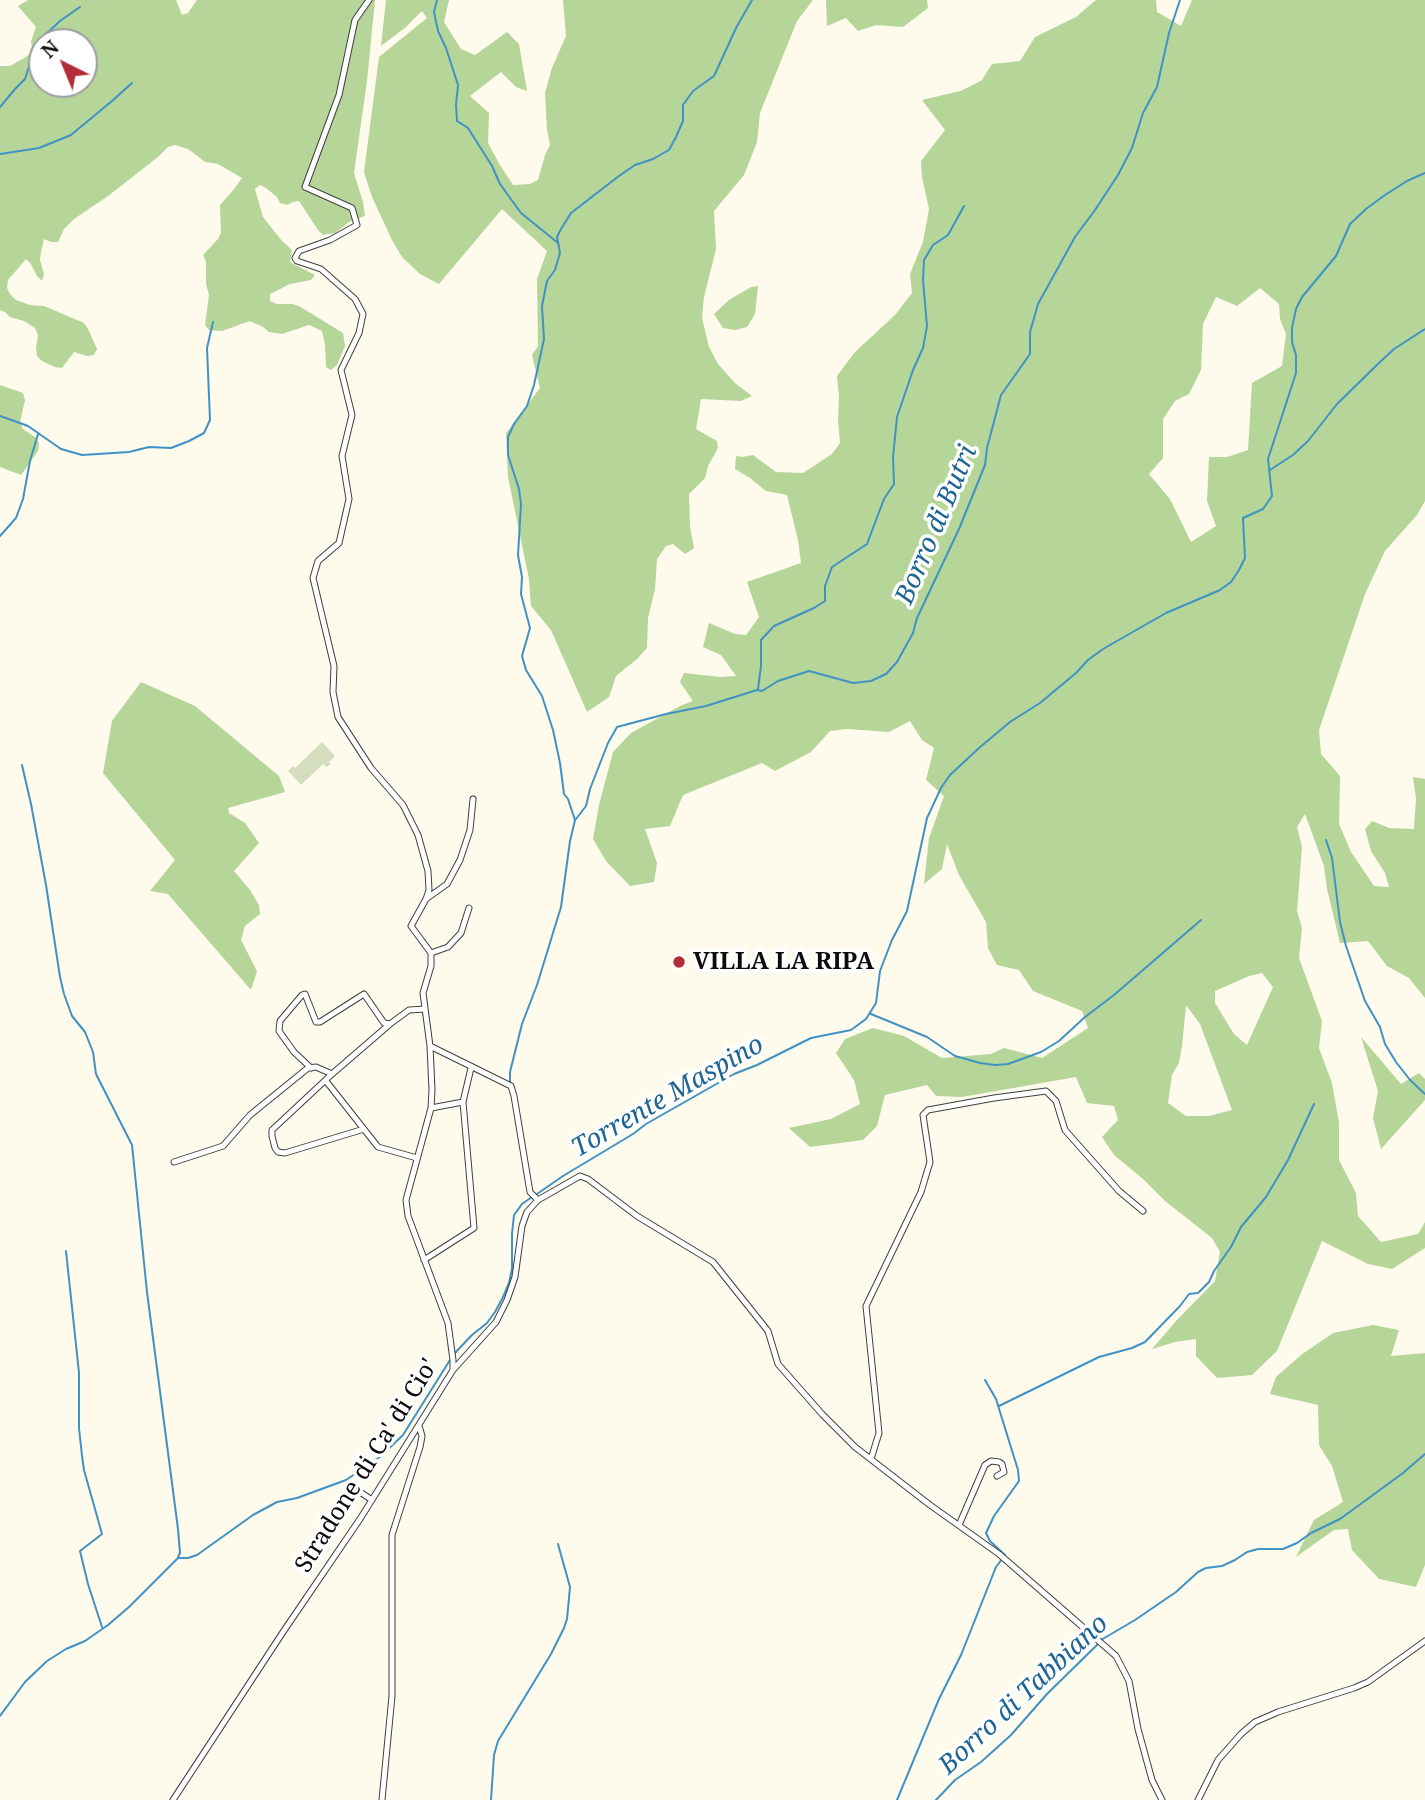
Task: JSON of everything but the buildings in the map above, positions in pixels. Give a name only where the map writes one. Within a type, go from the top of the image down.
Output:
[{"type":"street","points":[[369,0],[355,20],[339,95],[305,187],[352,208],[358,225],[330,240],[299,251],[295,258],[321,268],[355,299],[363,314],[359,333],[341,370],[352,415],[342,456],[349,499],[339,543],[318,561],[313,578],[334,666],[333,692],[338,717],[371,768],[403,805],[418,835],[428,871],[429,890],[411,926],[431,953],[448,947],[461,933],[469,908]]},
{"type":"street","points":[[426,899],[447,884],[460,860],[470,830],[473,799]]},
{"type":"street","name":"Stradone di Ca' di Cio'","points":[[173,1800],[372,1500],[453,1370],[448,1323],[408,1216],[406,1199],[430,1108],[432,1090],[423,993],[431,953]]},
{"type":"street","points":[[312,1068],[293,1052],[279,1031],[280,1021],[302,995],[306,994],[316,1022],[364,995],[383,1023],[390,1024]]},
{"type":"street","points":[[364,1129],[285,1153],[278,1152],[272,1136],[272,1130],[390,1024],[409,1010],[425,1009]]},
{"type":"street","points":[[430,1046],[511,1086],[530,1192],[538,1200]]},
{"type":"street","points":[[174,1162],[223,1146],[250,1115],[308,1068],[316,1067],[332,1074]]},
{"type":"street","points":[[424,1259],[474,1228],[463,1102],[471,1068]]},
{"type":"street","points":[[326,1081],[378,1147],[417,1157]]},
{"type":"street","points":[[871,1459],[880,1433],[866,1306],[921,1192],[930,1163],[923,1115],[928,1110],[1046,1091],[1056,1101],[1065,1130],[1119,1191],[1143,1211]]},
{"type":"street","points":[[430,1108],[463,1102]]},
{"type":"street","points":[[453,1370],[496,1322],[502,1311],[515,1277],[522,1226],[527,1212],[538,1200],[580,1175],[588,1179],[637,1216],[713,1262],[768,1331],[778,1364],[855,1447],[999,1554],[1116,1656],[1129,1681],[1152,1780],[1162,1800]]},
{"type":"street","points":[[382,1800],[392,1696],[392,1535],[420,1447],[422,1436],[419,1426]]},
{"type":"street","points":[[959,1525],[985,1465],[991,1461],[1002,1464],[1004,1472],[997,1476]]},
{"type":"street","points":[[360,1492],[372,1500]]},
{"type":"street","points":[[1198,1800],[1218,1760],[1255,1722],[1368,1682],[1425,1641]]},
{"type":"green space","points":[[28,0],[176,0],[182,15],[188,13],[197,0],[375,0],[354,173],[365,216],[349,222],[335,233],[323,235],[299,201],[287,205],[280,203],[277,197],[260,185],[255,189],[263,217],[292,250],[290,262],[315,275],[311,280],[290,284],[270,294],[270,301],[299,306],[343,333],[345,346],[337,365],[331,370],[326,367],[322,331],[309,325],[282,334],[269,332],[250,321],[222,331],[209,330],[205,325],[209,295],[203,255],[221,233],[220,205],[242,178],[218,164],[205,162],[188,149],[175,145],[168,147],[108,196],[74,219],[64,229],[58,242],[44,239],[40,260],[44,274],[42,281],[26,259],[8,280],[7,288],[16,300],[44,306],[84,323],[97,349],[94,355],[87,356],[74,352],[62,368],[42,361],[37,356],[38,335],[35,328],[0,310],[0,66],[10,66],[28,56],[28,98],[98,98],[98,28],[36,27],[18,6]]},
{"type":"green space","points":[[386,0],[449,0],[444,22],[461,49],[475,55],[507,32],[519,44],[527,91],[516,87],[501,72],[470,96],[489,113],[488,143],[513,185],[530,184],[538,180],[550,145],[545,93],[566,36],[563,0],[813,0],[797,21],[760,113],[757,142],[744,175],[714,211],[716,249],[704,297],[702,318],[709,347],[718,364],[735,383],[752,396],[741,401],[701,399],[696,429],[717,441],[718,448],[705,478],[689,494],[694,548],[685,554],[673,544],[666,546],[657,559],[655,589],[648,618],[647,648],[616,676],[609,697],[587,712],[551,630],[531,606],[529,579],[508,477],[506,433],[540,388],[532,355],[538,346],[537,279],[547,251],[502,209],[439,284],[420,274],[402,257],[372,197],[364,172],[379,57],[427,18],[422,11],[381,46]]},
{"type":"green space","points":[[826,0],[927,0],[928,8],[903,27],[876,25],[858,31],[846,18],[827,26]]},
{"type":"green space","points":[[1096,0],[1156,0],[1157,12],[1181,26],[1192,0],[1425,0],[1425,501],[1417,515],[1385,551],[1365,594],[1319,730],[1321,754],[1340,776],[1339,824],[1351,852],[1374,886],[1389,887],[1385,873],[1371,851],[1365,829],[1372,821],[1389,828],[1414,829],[1416,799],[1413,777],[1425,779],[1425,998],[1409,978],[1387,966],[1368,941],[1340,943],[1324,866],[1305,814],[1297,827],[1302,847],[1297,911],[1302,928],[1299,958],[1322,1021],[1319,1048],[1332,1083],[1339,1123],[1339,1160],[1356,1193],[1358,1216],[1381,1242],[1418,1234],[1425,1222],[1425,1248],[1392,1269],[1368,1264],[1322,1241],[1277,1351],[1252,1375],[1217,1378],[1196,1356],[1196,1339],[1152,1349],[1215,1281],[1220,1252],[1212,1238],[1165,1201],[1114,1155],[1102,1137],[1118,1120],[1114,1106],[1087,1103],[1076,1077],[962,1097],[936,1096],[927,1085],[885,1095],[877,1126],[863,1140],[810,1147],[789,1128],[831,1119],[860,1104],[854,1080],[836,1053],[845,1039],[873,1028],[904,1036],[942,1058],[991,1054],[1004,1048],[1042,1058],[1088,1028],[1082,1011],[1033,991],[1019,970],[997,965],[988,948],[986,922],[959,875],[947,844],[942,869],[924,884],[929,838],[944,796],[926,780],[934,748],[922,740],[910,721],[889,732],[847,729],[830,731],[811,752],[775,771],[762,763],[683,795],[670,826],[645,829],[657,863],[654,882],[630,886],[606,861],[593,839],[613,752],[631,733],[693,701],[680,682],[684,673],[736,676],[721,655],[703,647],[709,623],[735,634],[746,635],[759,617],[747,582],[801,563],[787,495],[766,491],[735,469],[736,456],[753,455],[776,472],[803,473],[832,454],[840,443],[837,376],[855,352],[895,315],[912,293],[910,274],[923,242],[929,209],[921,161],[945,130],[922,100],[971,86],[982,80],[992,64],[1020,61],[1035,37],[1076,17]],"holes":[[[1260,288],[1279,304],[1280,319],[1286,334],[1282,366],[1252,383],[1248,450],[1227,457],[1209,457],[1207,501],[1216,526],[1191,542],[1170,499],[1149,474],[1163,458],[1163,419],[1175,401],[1189,394],[1201,370],[1203,324],[1216,297],[1237,306]],[[1262,973],[1273,987],[1247,1045],[1234,1034],[1215,1003],[1215,991]],[[1186,1005],[1200,1024],[1232,1110],[1209,1116],[1186,1116],[1168,1103],[1172,1075],[1179,1063]]]},
{"type":"green space","points":[[758,286],[755,314],[747,327],[736,330],[723,328],[714,314],[729,300],[751,287]]},
{"type":"green space","points":[[0,385],[23,393],[25,400],[20,422],[23,429],[39,443],[38,451],[21,475],[0,467]]},
{"type":"green space","points":[[141,682],[195,706],[279,776],[285,792],[228,808],[229,813],[245,823],[259,843],[234,871],[259,905],[260,914],[245,926],[241,940],[257,971],[251,990],[168,894],[150,891],[175,860],[103,773],[112,721]]},
{"type":"green space","points":[[322,742],[335,756],[329,762],[331,764],[327,767],[323,764],[301,785],[288,771],[293,766],[295,768]]},
{"type":"green space","points":[[1361,1037],[1401,1084],[1419,1073],[1425,1079],[1425,1100],[1381,1149],[1373,1118],[1378,1091]]},
{"type":"green space","points":[[1373,1325],[1399,1330],[1391,1356],[1425,1353],[1425,1565],[1416,1587],[1379,1579],[1352,1550],[1348,1529],[1334,1530],[1296,1557],[1314,1520],[1343,1502],[1332,1466],[1319,1445],[1318,1405],[1270,1394],[1276,1377],[1301,1355],[1333,1333]]},
{"type":"waterway","points":[[437,0],[434,12],[438,31],[458,85],[457,121],[468,128],[500,184],[521,213],[558,243]]},
{"type":"waterway","points":[[510,1084],[510,1072],[522,1024],[561,907],[575,820],[564,794],[553,730],[542,696],[526,670],[522,656],[530,628],[521,594],[522,577],[518,555],[521,504],[508,455],[508,437],[527,406],[534,385],[544,339],[542,306],[547,281],[555,270],[560,253],[557,237],[561,229],[571,213],[619,176],[635,165],[669,150],[683,121],[683,105],[693,91],[714,76],[752,0]]},
{"type":"waterway","name":"Borro di Butri","points":[[576,819],[586,806],[608,743],[617,727],[706,706],[757,690],[762,691],[778,681],[809,671],[853,683],[871,681],[886,674],[897,662],[913,633],[917,618],[959,529],[985,465],[1001,395],[1030,354],[1030,332],[1038,304],[1075,237],[1118,175],[1132,148],[1143,113],[1157,87],[1169,33],[1180,0]]},
{"type":"waterway","points":[[0,107],[25,79],[33,54],[43,37],[80,7]]},
{"type":"waterway","points":[[0,154],[39,148],[71,135],[132,83]]},
{"type":"waterway","name":"Torrente Maspino","points":[[537,1194],[646,1124],[734,1074],[811,1038],[851,1030],[866,1019],[876,1003],[880,971],[907,911],[927,818],[941,788],[950,775],[979,748],[1010,722],[1040,703],[1103,649],[1166,613],[1220,590],[1231,582],[1245,558],[1243,518],[1263,509],[1272,496],[1268,459],[1296,373],[1296,355],[1292,342],[1296,309],[1302,297],[1336,256],[1350,224],[1385,195],[1425,173]]},
{"type":"waterway","points":[[758,689],[761,640],[774,626],[825,601],[825,586],[832,567],[867,544],[884,499],[894,484],[893,457],[897,417],[923,348],[927,326],[924,260],[933,245],[948,235],[964,206]]},
{"type":"waterway","points":[[0,416],[28,426],[61,449],[82,455],[129,452],[149,447],[171,448],[189,441],[204,433],[210,420],[207,348],[213,322]]},
{"type":"waterway","name":"Torrente Maspino","points":[[1270,470],[1308,441],[1337,404],[1394,349],[1425,329]]},
{"type":"waterway","points":[[0,536],[16,518],[38,434]]},
{"type":"waterway","points":[[22,765],[64,994],[72,1016],[85,1032],[93,1052],[96,1074],[132,1145],[147,1292],[178,1529],[178,1557]]},
{"type":"waterway","points":[[1326,840],[1332,858],[1340,922],[1365,1001],[1396,1062],[1425,1094]]},
{"type":"waterway","points":[[871,1014],[927,1037],[955,1056],[980,1063],[1008,1064],[1041,1052],[1059,1041],[1201,920]]},
{"type":"waterway","points":[[999,1406],[1099,1357],[1145,1342],[1189,1294],[1198,1293],[1209,1282],[1241,1227],[1266,1197],[1288,1160],[1314,1104]]},
{"type":"waterway","name":"Torrente Maspino","points":[[453,1355],[487,1323],[503,1297],[512,1269],[514,1215],[522,1204],[532,1197]]},
{"type":"waterway","points":[[66,1251],[79,1373],[82,1456],[102,1534],[80,1551],[102,1627]]},
{"type":"waterway","name":"Torrente Maspino","points":[[0,1716],[25,1682],[47,1661],[108,1625],[178,1558],[197,1555],[253,1515],[277,1502],[297,1498],[346,1480],[380,1457],[403,1435],[450,1360]]},
{"type":"waterway","points":[[897,1800],[939,1699],[961,1655],[996,1567],[1005,1555],[990,1541],[986,1533],[994,1516],[1019,1481],[1018,1470],[996,1399],[985,1380]]},
{"type":"waterway","name":"Borro di Tabbiano","points":[[1101,1640],[1176,1592],[1198,1572],[1222,1566],[1258,1549],[1283,1549],[1340,1519],[1425,1454]]},
{"type":"waterway","points":[[491,1800],[494,1755],[498,1741],[551,1654],[567,1619],[570,1587],[558,1544]]},
{"type":"waterway","name":"Borro di Tabbiano","points":[[936,1800],[955,1780],[981,1762],[1011,1735],[1047,1694],[1098,1644]]},
{"type":"place","name":"VILLA LA RIPA","points":[[679,962]]}]
